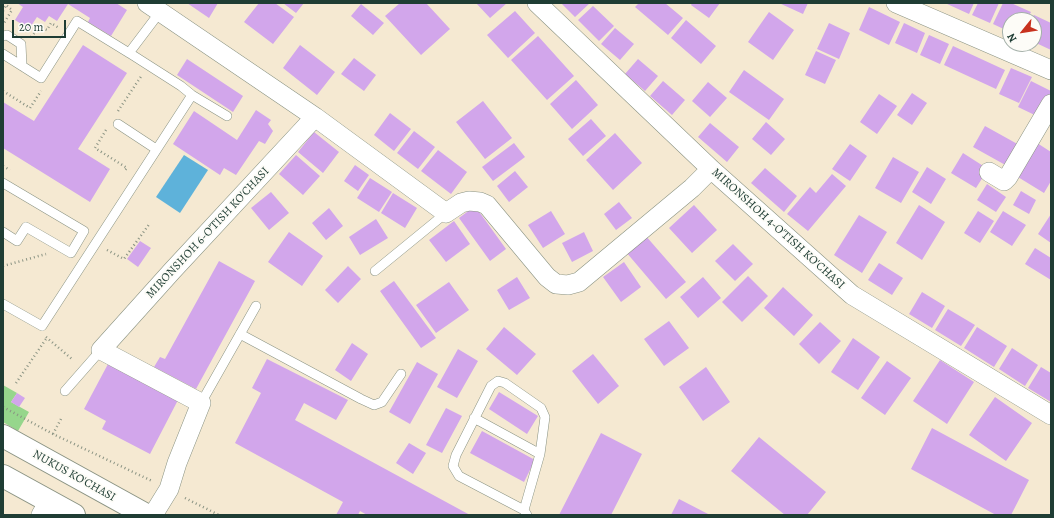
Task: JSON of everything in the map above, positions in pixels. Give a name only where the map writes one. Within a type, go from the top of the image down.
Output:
[{"type":"main road","name":"NUKUS KO'CHASI","points":[[3,436],[146,515]]},
{"type":"main road","points":[[3,476],[45,508],[74,515]]},
{"type":"street","name":"MIRONSHOH 4-O'TISH KO'CHASI","points":[[537,3],[711,169],[852,295],[1051,414]]},
{"type":"street","points":[[896,3],[1051,70]]},
{"type":"street","points":[[154,7],[315,117],[446,213],[465,202],[473,200],[484,203],[490,208],[547,277],[556,284],[574,284],[579,282],[686,193],[711,169]]},
{"type":"street","points":[[989,172],[1004,181],[1008,177],[1051,104]]},
{"type":"street","name":"MIRONSHOH 6-O'TISH KO'CHASI","points":[[101,350],[315,117]]},
{"type":"street","points":[[101,350],[201,403],[168,489],[153,515]]},
{"type":"lane","points":[[130,53],[154,7]]},
{"type":"lane","points":[[3,54],[41,78],[77,21],[130,53],[227,116]]},
{"type":"lane","points":[[3,36],[7,35],[21,44],[22,66]]},
{"type":"lane","points":[[3,304],[42,326],[192,94]]},
{"type":"lane","points":[[116,120],[156,149]]},
{"type":"lane","points":[[3,183],[84,231],[71,253],[26,226],[18,241],[3,232]]},
{"type":"lane","points":[[374,271],[446,213]]},
{"type":"lane","points":[[74,247],[88,256]]},
{"type":"lane","points":[[201,403],[256,306]]},
{"type":"lane","points":[[240,334],[374,405],[382,402],[401,374]]},
{"type":"lane","name":"MIRONSHOH 6-O'TISH KO'CHASI","points":[[65,391],[101,350]]},
{"type":"lane","points":[[498,381],[505,383],[542,408],[545,417],[545,424],[540,454],[526,513],[459,476],[453,466],[456,455],[474,418],[491,386],[498,381]]},
{"type":"lane","points":[[474,418],[540,454]]},
{"type":"path","points":[[3,10],[6,5],[12,10],[4,23],[11,26]]},
{"type":"path","points":[[24,34],[31,37],[39,27],[47,30],[51,23],[59,28],[62,22]]},
{"type":"path","points":[[116,120],[143,73]]},
{"type":"path","points":[[3,91],[30,108]]},
{"type":"path","points":[[107,129],[95,148],[127,168],[122,175]]},
{"type":"path","points":[[3,166],[12,171]]},
{"type":"path","points":[[97,243],[124,259],[150,223]]},
{"type":"path","points":[[3,266],[64,249]]},
{"type":"path","points":[[3,407],[52,434],[219,515]]},
{"type":"path","points":[[52,434],[62,417]]},
{"type":"green space","points":[[3,385],[17,393],[11,402],[29,412],[18,431],[3,422]]},
{"type":"water","points":[[184,155],[208,170],[180,213],[156,197]]},
{"type":"building","points":[[17,3],[116,3],[127,10],[111,36],[88,22],[90,18],[68,4],[57,21],[49,16],[45,22],[37,17],[29,29],[15,20],[23,7]]},
{"type":"building","points":[[187,3],[218,3],[209,18]]},
{"type":"building","points":[[259,3],[275,3],[294,17],[273,44],[244,22]]},
{"type":"building","points":[[283,3],[304,3],[296,13]]},
{"type":"building","points":[[400,3],[426,3],[450,29],[421,55],[385,16]]},
{"type":"building","points":[[476,3],[507,3],[490,18]]},
{"type":"building","points":[[561,3],[590,3],[575,17]]},
{"type":"building","points":[[639,3],[665,3],[683,18],[668,35],[635,7]]},
{"type":"building","points":[[692,3],[720,3],[709,18],[691,5]]},
{"type":"building","points":[[779,3],[808,3],[803,14]]},
{"type":"building","points":[[945,3],[974,3],[969,14]]},
{"type":"building","points":[[978,3],[999,3],[990,23],[972,15]]},
{"type":"building","points":[[1003,3],[1011,3],[1031,12],[1002,12],[1002,28],[993,24]]},
{"type":"building","points":[[361,4],[384,23],[373,35],[351,16]]},
{"type":"building","points":[[593,6],[614,26],[599,41],[578,20]]},
{"type":"building","points":[[869,7],[900,22],[889,45],[859,30]]},
{"type":"building","points":[[515,11],[535,33],[508,58],[487,35]]},
{"type":"building","points":[[769,12],[794,30],[773,60],[748,42]]},
{"type":"building","points":[[1042,19],[1051,23],[1051,50],[1042,46]]},
{"type":"building","points":[[686,20],[716,46],[701,64],[671,38]]},
{"type":"building","points":[[829,23],[850,33],[839,59],[817,49]]},
{"type":"building","points":[[904,23],[925,33],[917,53],[895,43]]},
{"type":"building","points":[[615,28],[634,44],[620,60],[601,44]]},
{"type":"building","points":[[929,35],[949,44],[940,64],[920,55]]},
{"type":"building","points":[[538,36],[574,76],[547,100],[511,60]]},
{"type":"building","points":[[83,45],[127,73],[78,149],[110,169],[90,202],[3,148],[3,102],[34,121]]},
{"type":"building","points":[[300,45],[335,72],[317,95],[283,68]]},
{"type":"building","points":[[953,46],[1005,70],[996,89],[944,65]]},
{"type":"building","points":[[816,51],[836,60],[825,84],[805,75]]},
{"type":"building","points":[[354,58],[376,75],[364,91],[341,74]]},
{"type":"building","points":[[187,59],[243,96],[233,112],[177,75]]},
{"type":"building","points":[[638,59],[658,76],[645,91],[625,74]]},
{"type":"building","points":[[1011,68],[1032,77],[1019,103],[999,94]]},
{"type":"building","points":[[744,70],[784,99],[769,120],[729,92]]},
{"type":"building","points":[[576,80],[598,105],[572,129],[550,104]]},
{"type":"building","points":[[663,81],[685,100],[672,115],[650,96]]},
{"type":"building","points":[[1031,81],[1051,91],[1051,95],[1041,118],[1018,107]]},
{"type":"building","points":[[708,82],[727,98],[710,117],[692,101]]},
{"type":"building","points":[[912,93],[927,103],[912,125],[897,115]]},
{"type":"building","points":[[879,94],[897,106],[877,134],[860,122]]},
{"type":"building","points":[[483,101],[512,138],[485,159],[456,122]]},
{"type":"building","points":[[256,110],[271,120],[268,124],[273,131],[265,144],[259,141],[236,175],[224,168],[220,175],[173,144],[194,111],[237,140]]},
{"type":"building","points":[[390,113],[411,129],[394,151],[374,135]]},
{"type":"building","points":[[591,119],[606,136],[583,156],[568,139]]},
{"type":"building","points":[[766,122],[785,139],[771,155],[752,139]]},
{"type":"building","points":[[710,123],[739,147],[727,162],[698,137]]},
{"type":"building","points":[[985,126],[1021,146],[1009,167],[973,147]]},
{"type":"building","points":[[414,131],[435,147],[418,169],[397,153]]},
{"type":"building","points":[[314,132],[339,152],[323,173],[298,152]]},
{"type":"building","points":[[615,133],[642,163],[613,190],[586,160]]},
{"type":"building","points":[[1034,141],[1051,152],[1051,181],[1044,193],[1013,174]]},
{"type":"building","points":[[514,143],[525,157],[493,181],[482,167]]},
{"type":"building","points":[[850,144],[867,156],[850,181],[832,169]]},
{"type":"building","points":[[438,150],[467,172],[451,194],[421,171]]},
{"type":"building","points":[[963,153],[988,169],[976,188],[951,173]]},
{"type":"building","points":[[296,155],[320,176],[303,195],[279,174]]},
{"type":"building","points":[[893,157],[919,172],[901,203],[875,188]]},
{"type":"building","points":[[355,165],[369,175],[358,191],[344,181]]},
{"type":"building","points":[[927,167],[946,179],[931,204],[912,192]]},
{"type":"building","points":[[765,168],[797,196],[784,212],[751,183]]},
{"type":"building","points":[[515,171],[528,187],[509,202],[497,186]]},
{"type":"building","points":[[832,174],[846,186],[808,231],[787,214],[810,187],[816,193]]},
{"type":"building","points":[[370,178],[392,192],[379,212],[357,198]]},
{"type":"building","points":[[987,184],[1006,197],[996,212],[977,200]]},
{"type":"building","points":[[1021,191],[1036,200],[1029,214],[1013,205]]},
{"type":"building","points":[[271,192],[289,213],[269,230],[251,208]]},
{"type":"building","points":[[393,193],[417,208],[405,228],[381,213]]},
{"type":"building","points":[[619,202],[632,218],[616,230],[604,214]]},
{"type":"building","points":[[694,205],[717,230],[692,253],[669,228]]},
{"type":"building","points":[[919,205],[945,222],[922,260],[896,243]]},
{"type":"building","points":[[475,206],[506,249],[490,261],[459,218]]},
{"type":"building","points":[[329,208],[343,226],[326,240],[312,223]]},
{"type":"building","points":[[551,211],[565,234],[543,248],[528,225]]},
{"type":"building","points":[[978,211],[994,221],[980,243],[964,233]]},
{"type":"building","points":[[1003,211],[1026,225],[1012,246],[990,232]]},
{"type":"building","points":[[1051,214],[1051,243],[1038,234]]},
{"type":"building","points":[[859,215],[887,232],[862,273],[834,255]]},
{"type":"building","points":[[376,219],[388,238],[360,255],[349,237]]},
{"type":"building","points":[[454,221],[470,244],[446,262],[429,240]]},
{"type":"building","points":[[289,232],[323,256],[302,286],[268,262]]},
{"type":"building","points":[[584,232],[593,251],[572,262],[562,243]]},
{"type":"building","points":[[645,235],[686,282],[666,299],[626,252]]},
{"type":"building","points":[[140,241],[151,248],[138,267],[127,259]]},
{"type":"building","points":[[733,244],[753,264],[735,281],[715,261]]},
{"type":"building","points":[[1035,248],[1051,258],[1051,280],[1025,264]]},
{"type":"building","points":[[219,261],[255,281],[196,389],[154,367],[160,357],[165,359]]},
{"type":"building","points":[[624,262],[641,287],[621,302],[603,277]]},
{"type":"building","points":[[879,263],[903,278],[892,295],[868,280]]},
{"type":"building","points":[[348,266],[361,279],[338,303],[325,290]]},
{"type":"building","points":[[748,276],[768,296],[742,322],[722,302]]},
{"type":"building","points":[[517,277],[530,298],[509,310],[497,290]]},
{"type":"building","points":[[703,277],[721,298],[698,318],[680,297]]},
{"type":"building","points":[[394,281],[436,338],[421,348],[380,291]]},
{"type":"building","points":[[449,282],[469,310],[436,333],[416,305]]},
{"type":"building","points":[[783,287],[813,315],[794,336],[764,308]]},
{"type":"building","points":[[922,292],[945,306],[932,328],[909,314]]},
{"type":"building","points":[[948,309],[975,325],[961,346],[935,330]]},
{"type":"building","points":[[669,321],[689,348],[664,366],[644,339]]},
{"type":"building","points":[[820,322],[841,341],[819,364],[799,344]]},
{"type":"building","points":[[504,327],[536,354],[517,375],[486,349]]},
{"type":"building","points":[[977,327],[1007,346],[994,367],[964,348]]},
{"type":"building","points":[[853,338],[880,357],[858,390],[831,372]]},
{"type":"building","points":[[352,343],[368,354],[351,381],[335,370]]},
{"type":"building","points":[[1012,348],[1038,365],[1025,386],[999,369]]},
{"type":"building","points":[[458,349],[478,361],[457,398],[437,387]]},
{"type":"building","points":[[593,354],[619,386],[598,404],[572,371]]},
{"type":"building","points":[[267,359],[348,400],[336,420],[304,403],[295,420],[470,515],[367,515],[360,511],[358,515],[336,515],[343,502],[235,443],[261,393],[252,388]]},
{"type":"building","points":[[940,360],[974,382],[947,424],[913,401]]},
{"type":"building","points":[[887,361],[911,378],[885,415],[861,398]]},
{"type":"building","points":[[417,362],[438,374],[410,424],[389,412]]},
{"type":"building","points":[[108,364],[178,400],[150,454],[102,429],[106,421],[84,409]]},
{"type":"building","points":[[706,367],[730,402],[703,421],[679,387]]},
{"type":"building","points":[[1041,367],[1051,373],[1051,402],[1028,388]]},
{"type":"building","points":[[499,392],[538,416],[527,434],[489,409]]},
{"type":"building","points":[[17,393],[25,398],[19,407],[11,402]]},
{"type":"building","points":[[995,397],[1032,423],[1006,461],[969,435]]},
{"type":"building","points":[[446,408],[462,416],[442,453],[426,445]]},
{"type":"building","points":[[932,428],[1029,480],[1011,515],[996,515],[911,469]]},
{"type":"building","points":[[482,431],[535,460],[524,482],[470,453]]},
{"type":"building","points":[[601,433],[642,454],[611,515],[559,515]]},
{"type":"building","points":[[759,437],[826,492],[807,515],[785,515],[731,471]]},
{"type":"building","points":[[409,443],[426,453],[413,474],[396,463]]},
{"type":"building","points":[[679,499],[710,515],[671,515]]}]
